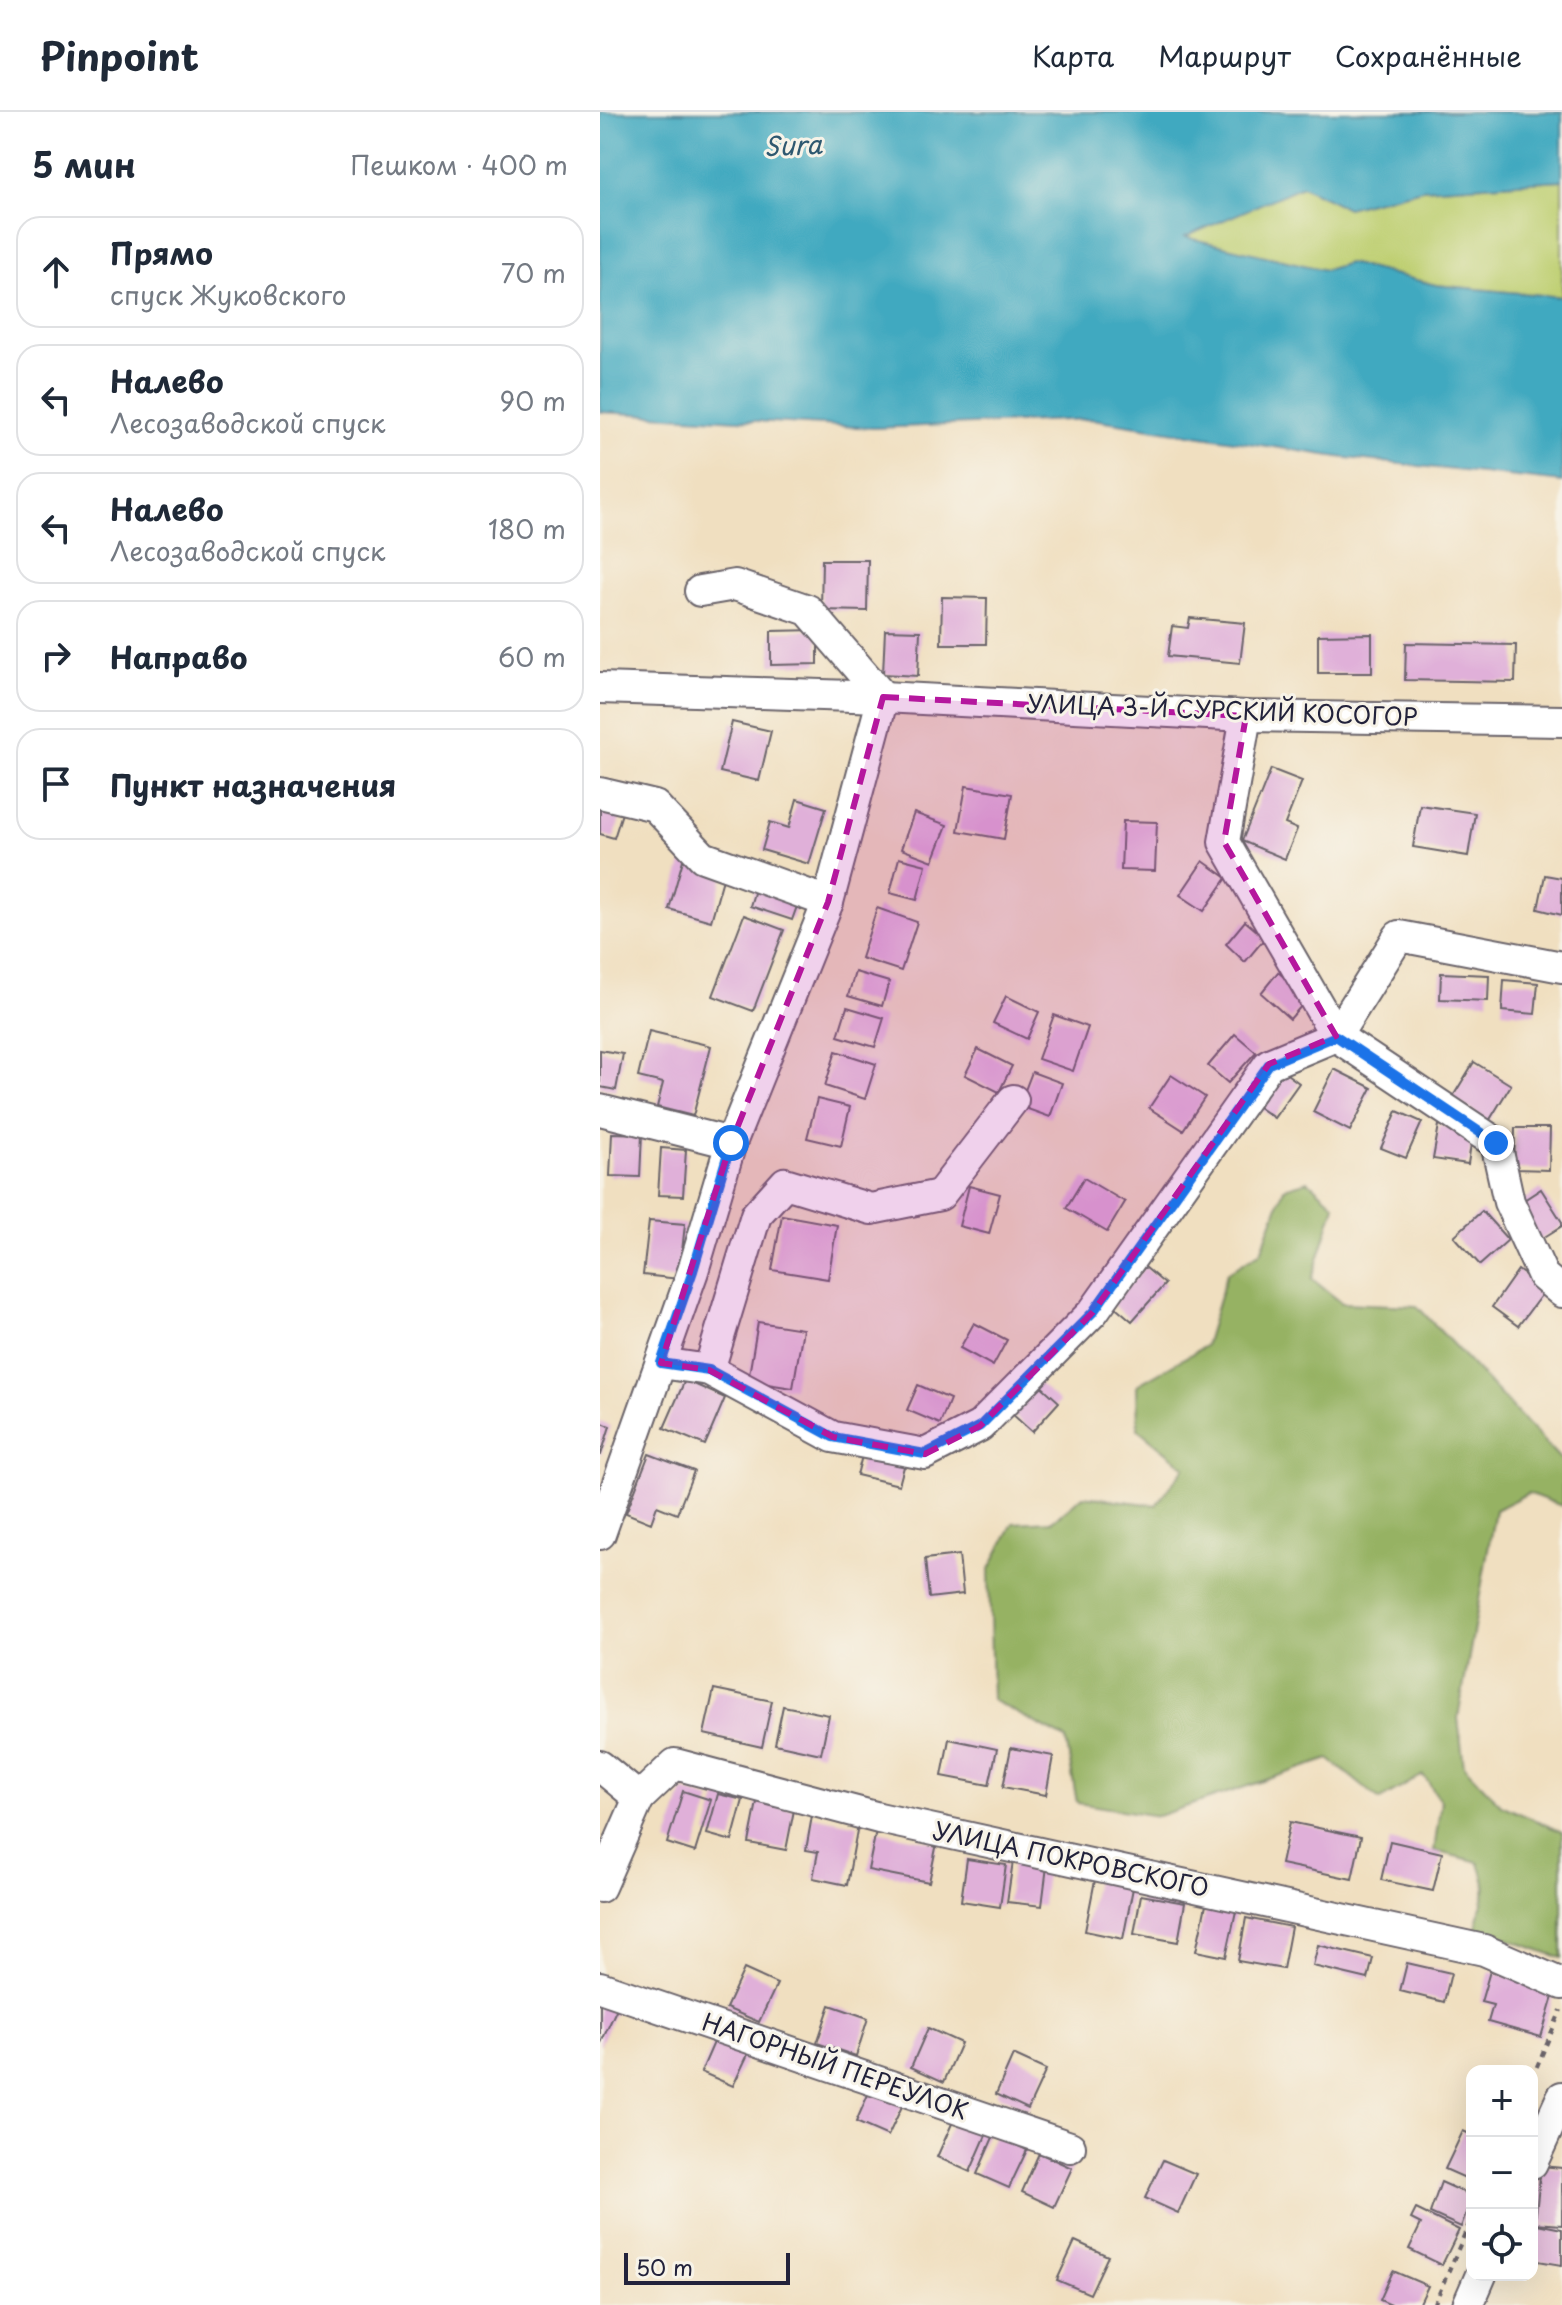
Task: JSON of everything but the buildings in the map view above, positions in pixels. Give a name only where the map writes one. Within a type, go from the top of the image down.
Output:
[{"type":"street","points":[[600,1534],[693,1271],[731,1143],[828,902],[883,697],[808,610],[735,585],[700,591]]},
{"type":"street","name":"УЛИЦА 3-Й СУРСКИЙ КОСОГОР","points":[[600,688],[883,697],[1246,716],[1562,721]]},
{"type":"street","points":[[1246,716],[1224,842],[1336,1036],[1496,1143],[1509,1202],[1543,1276],[1562,1292]]},
{"type":"street","points":[[600,793],[655,806],[703,857],[828,902]]},
{"type":"street","points":[[661,1363],[709,1370],[833,1437],[925,1454],[980,1426],[1093,1312],[1269,1064],[1336,1036],[1399,936],[1562,967]]},
{"type":"street","points":[[709,1370],[756,1215],[785,1183],[871,1209],[940,1195],[1013,1100]]},
{"type":"street","points":[[600,1110],[731,1143]]},
{"type":"street","name":"УЛИЦА ПОКРОВСКОГО","points":[[639,1798],[675,1764],[879,1818],[1484,1950],[1562,1984]]},
{"type":"street","points":[[600,1887],[639,1798],[601,1766]]},
{"type":"street","name":"НАГОРНЫЙ ПЕРЕУЛОК","points":[[600,1987],[1070,2147]]},
{"type":"street","points":[[1538,2150],[1562,2097]]},
{"type":"street","points":[[1468,2305],[1478,2281]]},
{"type":"path","points":[[1538,2065],[1562,2008]]},
{"type":"path","points":[[1434,2305],[1466,2231]]},
{"type":"highlighted area","points":[[883,697],[1246,716],[1224,842],[1336,1036],[1269,1064],[1093,1312],[980,1426],[925,1454],[833,1437],[709,1370],[661,1363],[731,1143],[828,902]]},
{"type":"green space","points":[[1562,180],[1562,297],[1436,285],[1348,263],[1325,270],[1184,237],[1302,186],[1347,208],[1422,189]]},
{"type":"green space","points":[[1308,1181],[1335,1205],[1312,1279],[1342,1303],[1417,1306],[1562,1461],[1562,1506],[1528,1493],[1495,1510],[1458,1718],[1464,1766],[1501,1805],[1562,1832],[1562,1958],[1476,1928],[1486,1887],[1479,1862],[1434,1851],[1441,1801],[1423,1775],[1380,1800],[1329,1759],[1158,1816],[1077,1803],[1066,1739],[992,1700],[989,1571],[1013,1523],[1052,1521],[1083,1496],[1156,1505],[1185,1467],[1138,1429],[1137,1385],[1205,1346],[1227,1273],[1261,1252],[1284,1188]]},
{"type":"water","name":"Sura","points":[[600,112],[1562,112],[1562,180],[1422,189],[1347,208],[1302,186],[1185,237],[1325,270],[1348,263],[1436,285],[1562,297],[1562,482],[1338,457],[1092,419],[874,428],[600,412]]},
{"type":"route","points":[[731,1143],[693,1271],[661,1363],[709,1370],[833,1437],[925,1454],[980,1426],[1093,1312],[1269,1064],[1336,1036],[1496,1143]]}]
